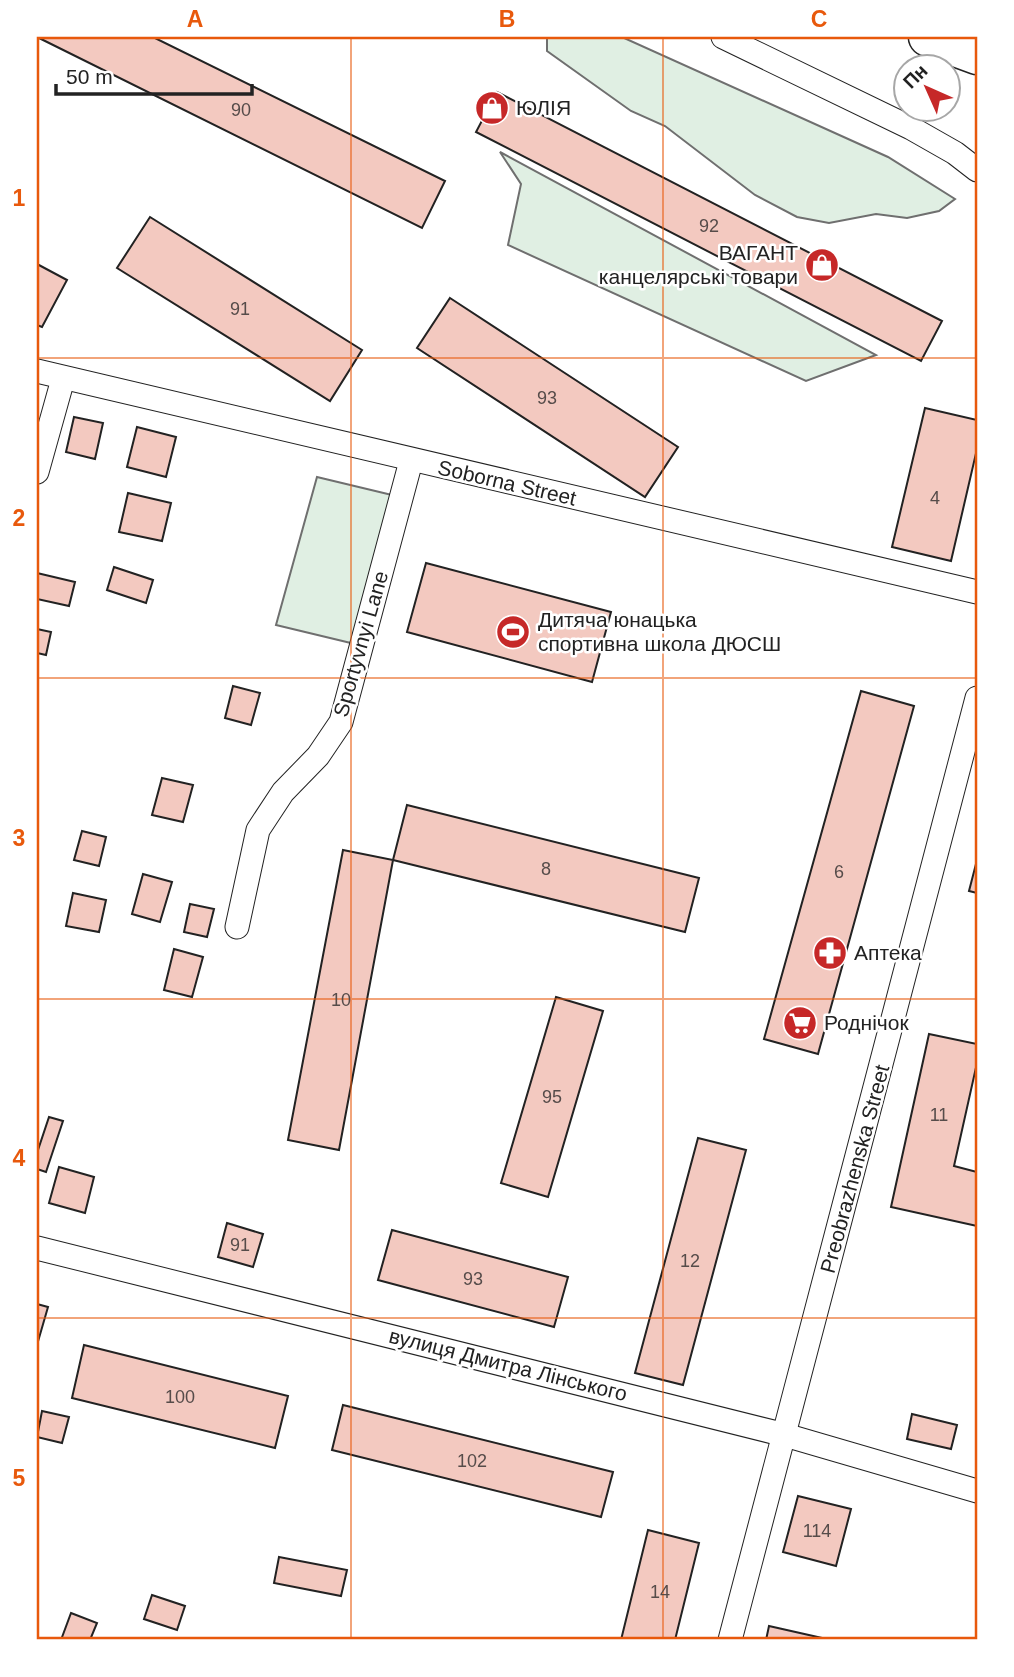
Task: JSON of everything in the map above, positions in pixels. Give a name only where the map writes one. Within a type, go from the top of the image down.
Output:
[{"type":"highway","points":[[928,37],[977,55]]},
{"type":"street","points":[[723,37],[911,128],[955,153],[977,170]]},
{"type":"street","name":"Soborna Street","points":[[37,371],[977,592]]},
{"type":"street","points":[[37,472],[63,379]]},
{"type":"street","name":"Sportyvnyi Lane","points":[[237,928],[258,830],[283,792],[318,756],[341,722],[411,461]]},
{"type":"street","name":"Preobrazhenska Street","points":[[730,1640],[971,757],[977,698]]},
{"type":"street","name":"вулиця Дмитра Лінського","points":[[37,1248],[785,1434],[977,1491]]},
{"type":"green space","points":[[547,37],[622,37],[888,157],[955,199],[939,211],[907,218],[876,214],[829,223],[797,217],[755,195],[665,126],[631,111],[547,51]]},
{"type":"green space","points":[[500,152],[876,355],[806,381],[508,245],[521,184]]},
{"type":"green space","points":[[317,477],[392,495],[355,644],[276,625]]},
{"type":"building","points":[[37,37],[153,37],[445,181],[422,228]]},
{"type":"building","points":[[497,92],[942,321],[921,361],[476,132]]},
{"type":"building","points":[[150,217],[362,350],[330,401],[117,268]]},
{"type":"building","points":[[37,264],[67,280],[42,327],[37,325]]},
{"type":"building","points":[[450,298],[678,447],[645,497],[417,348]]},
{"type":"building","points":[[925,408],[977,420],[977,449],[951,561],[892,547]]},
{"type":"building","points":[[74,417],[103,423],[95,459],[66,452]]},
{"type":"building","points":[[137,427],[176,437],[166,477],[127,467]]},
{"type":"building","points":[[128,493],[171,503],[162,541],[119,532]]},
{"type":"building","points":[[426,563],[611,612],[592,682],[407,632]]},
{"type":"building","points":[[114,567],[153,580],[146,603],[107,590]]},
{"type":"building","points":[[37,573],[75,582],[69,606],[37,599]]},
{"type":"building","points":[[37,629],[51,632],[46,655],[37,653]]},
{"type":"building","points":[[233,686],[260,693],[251,725],[225,718]]},
{"type":"building","points":[[861,691],[914,706],[818,1054],[764,1039]]},
{"type":"building","points":[[162,778],[193,785],[183,822],[152,815]]},
{"type":"building","points":[[407,805],[699,878],[685,932],[393,860]]},
{"type":"building","points":[[82,831],[106,837],[99,866],[74,860]]},
{"type":"building","points":[[343,850],[393,860],[339,1150],[288,1140]]},
{"type":"building","points":[[977,860],[977,893],[969,891]]},
{"type":"building","points":[[143,874],[172,882],[160,922],[132,914]]},
{"type":"building","points":[[73,893],[106,900],[99,932],[66,926]]},
{"type":"building","points":[[190,904],[214,909],[207,937],[184,932]]},
{"type":"building","points":[[174,949],[203,957],[192,997],[164,990]]},
{"type":"building","points":[[556,997],[603,1011],[548,1197],[501,1183]]},
{"type":"building","points":[[929,1034],[977,1044],[977,1063],[954,1166],[977,1172],[977,1226],[891,1207]]},
{"type":"building","points":[[49,1117],[63,1121],[46,1172],[37,1169],[37,1153]]},
{"type":"building","points":[[698,1138],[746,1150],[683,1385],[635,1373]]},
{"type":"building","points":[[59,1167],[94,1177],[85,1213],[49,1203]]},
{"type":"building","points":[[227,1223],[263,1234],[253,1267],[218,1257]]},
{"type":"building","points":[[392,1230],[568,1277],[554,1327],[378,1280]]},
{"type":"building","points":[[37,1304],[48,1307],[37,1345]]},
{"type":"building","points":[[84,1345],[288,1396],[275,1448],[72,1398]]},
{"type":"building","points":[[343,1405],[613,1472],[601,1517],[332,1450]]},
{"type":"building","points":[[42,1411],[69,1417],[62,1443],[37,1437]]},
{"type":"building","points":[[912,1414],[957,1425],[951,1449],[907,1439]]},
{"type":"building","points":[[798,1496],[851,1509],[836,1566],[783,1552]]},
{"type":"building","points":[[648,1530],[699,1543],[675,1640],[621,1640]]},
{"type":"building","points":[[279,1557],[347,1570],[341,1596],[274,1583]]},
{"type":"building","points":[[152,1595],[185,1606],[177,1630],[144,1619]]},
{"type":"building","points":[[71,1613],[97,1623],[90,1640],[61,1640]]},
{"type":"building","points":[[769,1626],[831,1640],[766,1640]]},
{"type":"place","name":"ЮЛІЯ","points":[[492,108]]},
{"type":"place","name":"ВАГАНТ канцелярські товари","points":[[822,265]]},
{"type":"place","name":"Дитяча юнацька спортивна школа ДЮСШ","points":[[513,632]]},
{"type":"place","name":"Аптека","points":[[830,953]]},
{"type":"place","name":"Роднічок","points":[[800,1023]]}]
